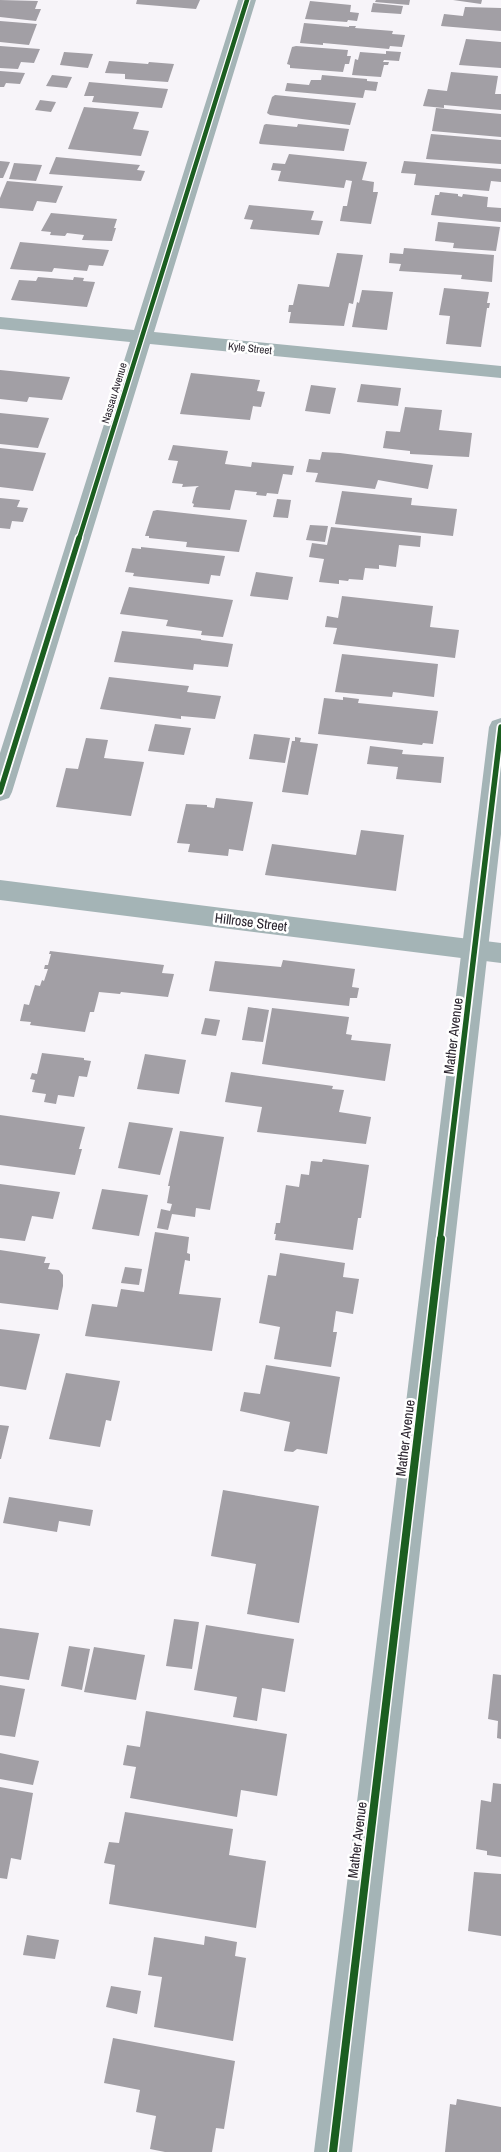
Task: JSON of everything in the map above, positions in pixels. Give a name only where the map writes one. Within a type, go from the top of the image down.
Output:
[{"type":"street","name":"Nassau Avenue","points":[[0,792],[247,0]]},
{"type":"street","name":"Kyle Street","points":[[0,323],[501,372]]},
{"type":"street","name":"Mather Avenue","points":[[333,2152],[488,951],[501,727]]},
{"type":"street","name":"Hillrose Street","points":[[0,890],[488,951]]},
{"type":"building","points":[[0,0],[38,1],[35,9],[41,9],[36,21],[0,17]]},
{"type":"building","points":[[137,0],[200,0],[196,9],[136,4]]},
{"type":"building","points":[[376,0],[410,0],[409,5],[375,2]]},
{"type":"building","points":[[453,0],[482,0],[481,4]]},
{"type":"building","points":[[310,1],[351,5],[350,12],[359,13],[357,21],[305,19]]},
{"type":"building","points":[[373,3],[403,6],[401,14],[371,12]]},
{"type":"building","points":[[465,7],[501,8],[501,31],[441,26],[444,14],[463,16]]},
{"type":"building","points":[[0,21],[37,24],[29,45],[0,42]]},
{"type":"building","points":[[304,23],[356,26],[355,28],[393,31],[392,34],[405,35],[402,47],[390,46],[389,49],[323,43],[323,45],[300,43]]},
{"type":"building","points":[[466,39],[501,42],[501,68],[459,65]]},
{"type":"building","points":[[0,46],[40,49],[34,63],[21,62],[18,69],[0,68]]},
{"type":"building","points":[[292,47],[348,50],[347,56],[351,56],[349,64],[345,64],[343,72],[290,68],[290,65],[287,64]]},
{"type":"building","points":[[386,51],[401,52],[399,61],[384,60],[383,62],[389,62],[388,65],[384,65],[381,77],[352,75],[355,59],[358,60],[360,52],[386,54]]},
{"type":"building","points":[[64,52],[93,54],[88,68],[60,65]]},
{"type":"building","points":[[109,61],[174,64],[168,82],[125,79],[125,74],[105,73]]},
{"type":"building","points":[[0,71],[25,73],[20,84],[6,83],[4,87],[0,87]]},
{"type":"building","points":[[451,72],[498,76],[495,94],[501,94],[501,110],[444,105],[444,108],[423,106],[428,89],[447,91]]},
{"type":"building","points":[[52,75],[72,77],[67,88],[46,86]]},
{"type":"building","points":[[322,75],[367,79],[367,81],[378,82],[376,91],[365,90],[363,98],[285,91],[287,83],[309,85],[311,80],[321,80]]},
{"type":"building","points":[[89,82],[168,89],[162,108],[92,102],[94,96],[84,96]]},
{"type":"building","points":[[275,95],[356,103],[350,125],[270,115],[267,113],[272,97]]},
{"type":"building","points":[[40,100],[56,102],[51,112],[35,110]]},
{"type":"building","points":[[84,107],[139,112],[133,129],[149,131],[141,156],[68,149]]},
{"type":"building","points":[[436,108],[501,114],[501,137],[432,131]]},
{"type":"building","points":[[298,124],[349,129],[344,151],[260,144],[264,125],[297,127]]},
{"type":"building","points":[[431,134],[501,140],[501,164],[426,159]]},
{"type":"building","points":[[289,154],[367,162],[362,180],[374,182],[373,192],[378,192],[371,224],[340,221],[343,206],[347,206],[352,181],[346,180],[344,188],[278,181],[281,171],[271,170],[273,163],[285,164]]},
{"type":"building","points":[[56,157],[140,165],[137,170],[145,171],[141,181],[49,174]]},
{"type":"building","points":[[0,161],[10,162],[3,178],[0,178]]},
{"type":"building","points":[[404,161],[501,169],[501,182],[491,181],[489,191],[414,185],[416,174],[401,173]]},
{"type":"building","points":[[14,163],[42,165],[36,181],[9,179]]},
{"type":"building","points":[[7,181],[63,186],[56,203],[37,201],[33,211],[0,208],[0,198]]},
{"type":"building","points":[[440,192],[458,194],[458,196],[462,197],[463,194],[488,197],[487,207],[501,208],[501,222],[431,215],[435,195],[439,195]]},
{"type":"building","points":[[249,205],[314,211],[311,220],[323,221],[319,235],[250,229],[253,220],[244,219]]},
{"type":"building","points":[[51,213],[117,219],[112,241],[82,240],[84,235],[67,233],[65,236],[50,235],[51,232],[41,231]]},
{"type":"building","points":[[438,222],[500,227],[496,251],[453,248],[454,243],[435,241]]},
{"type":"building","points":[[20,242],[109,250],[103,266],[89,265],[87,271],[54,268],[52,272],[10,269]]},
{"type":"building","points":[[404,248],[494,255],[492,282],[461,279],[462,275],[399,271],[401,264],[389,263],[390,253],[403,254]]},
{"type":"building","points":[[337,253],[363,255],[353,304],[349,303],[344,326],[289,323],[291,312],[288,312],[289,305],[293,305],[298,284],[329,287]]},
{"type":"building","points":[[38,277],[73,280],[74,277],[84,278],[83,281],[95,282],[87,307],[11,300],[19,280],[36,281]]},
{"type":"building","points":[[444,288],[489,292],[487,303],[490,303],[489,308],[487,308],[481,347],[446,344],[450,316],[439,315]]},
{"type":"building","points":[[362,290],[393,292],[387,330],[352,327],[357,302],[359,303]]},
{"type":"building","points":[[0,370],[70,377],[62,400],[29,397],[27,402],[0,399]]},
{"type":"building","points":[[191,373],[260,380],[257,391],[265,392],[261,407],[253,406],[250,420],[180,414]]},
{"type":"building","points":[[361,384],[401,388],[398,406],[357,402]]},
{"type":"building","points":[[311,385],[336,388],[330,414],[305,411]]},
{"type":"building","points":[[405,407],[442,410],[439,430],[472,433],[469,457],[410,454],[410,451],[383,448],[386,431],[400,432]]},
{"type":"building","points":[[0,413],[49,418],[38,448],[0,444]]},
{"type":"building","points":[[173,445],[228,451],[225,464],[251,467],[252,462],[294,466],[292,475],[283,474],[278,494],[267,493],[266,496],[256,495],[257,492],[235,490],[230,510],[193,507],[194,504],[192,503],[196,488],[199,486],[182,487],[183,484],[172,483],[178,461],[168,460]]},
{"type":"building","points":[[0,448],[46,453],[33,491],[0,487]]},
{"type":"building","points":[[322,452],[433,465],[428,489],[378,480],[375,489],[315,482],[318,473],[306,472],[309,459],[320,460]]},
{"type":"building","points":[[342,491],[412,498],[411,505],[457,509],[453,536],[335,524]]},
{"type":"building","points":[[0,498],[20,500],[17,507],[28,508],[23,522],[12,521],[10,529],[0,528]]},
{"type":"building","points":[[277,499],[291,500],[288,518],[273,517]]},
{"type":"building","points":[[153,511],[247,520],[239,552],[186,547],[187,542],[145,536]]},
{"type":"building","points":[[310,525],[328,526],[325,542],[306,540]]},
{"type":"building","points":[[331,527],[421,536],[420,547],[399,545],[396,567],[379,565],[379,569],[365,568],[363,580],[339,580],[339,584],[319,582],[324,559],[309,557],[312,543],[327,545]]},
{"type":"building","points":[[141,547],[225,556],[220,576],[211,575],[209,584],[133,576],[134,573],[125,572],[132,548],[141,549]]},
{"type":"building","points":[[256,572],[293,577],[288,600],[250,596]]},
{"type":"building","points":[[129,587],[233,600],[223,637],[201,635],[202,631],[166,626],[168,620],[120,614]]},
{"type":"building","points":[[342,596],[433,606],[430,627],[459,630],[455,658],[333,644],[337,628],[325,627],[327,616],[338,618]]},
{"type":"building","points":[[122,631],[233,644],[228,667],[194,664],[193,670],[114,662]]},
{"type":"building","points":[[342,654],[438,664],[434,697],[393,692],[392,697],[335,692]]},
{"type":"building","points":[[109,677],[189,686],[187,692],[221,696],[215,719],[181,716],[181,719],[100,709]]},
{"type":"building","points":[[343,697],[359,699],[358,703],[438,711],[433,744],[423,743],[422,745],[318,734],[324,698],[343,700]]},
{"type":"building","points":[[155,724],[191,728],[184,755],[148,751]]},
{"type":"building","points":[[254,734],[290,738],[285,763],[249,759]]},
{"type":"building","points":[[295,737],[301,738],[300,742],[318,744],[308,795],[282,792],[292,741],[295,741]]},
{"type":"building","points":[[86,738],[108,740],[104,758],[144,762],[131,816],[56,807],[66,768],[78,769]]},
{"type":"building","points":[[370,746],[403,750],[402,754],[444,757],[441,783],[396,779],[398,767],[367,764]]},
{"type":"building","points":[[216,798],[253,802],[243,851],[229,849],[228,856],[188,852],[190,844],[177,843],[186,804],[207,805],[207,807],[214,808]]},
{"type":"building","points":[[361,830],[404,835],[396,891],[265,875],[272,844],[356,855]]},
{"type":"building","points":[[50,951],[164,965],[162,973],[174,974],[168,997],[121,992],[120,994],[99,992],[94,1012],[90,1012],[85,1032],[30,1025],[31,1022],[20,1021],[24,1004],[29,1005],[35,985],[40,986],[42,980],[44,981],[48,969],[44,969],[45,965],[48,965]]},
{"type":"building","points":[[283,960],[355,969],[352,987],[359,988],[357,998],[350,998],[349,1006],[209,991],[215,961],[281,967]]},
{"type":"building","points":[[248,1007],[269,1010],[263,1042],[242,1040]]},
{"type":"building","points":[[272,1008],[349,1017],[346,1034],[352,1035],[351,1040],[391,1044],[385,1081],[262,1064]]},
{"type":"building","points":[[205,1018],[220,1020],[216,1036],[201,1034]]},
{"type":"building","points":[[42,1053],[84,1058],[84,1060],[91,1061],[87,1077],[79,1076],[74,1097],[58,1095],[56,1104],[44,1102],[46,1094],[32,1092],[35,1080],[30,1079],[32,1073],[37,1074]]},
{"type":"building","points":[[145,1054],[186,1060],[179,1094],[137,1089]]},
{"type":"building","points":[[231,1072],[333,1086],[332,1089],[344,1090],[339,1112],[371,1117],[366,1144],[257,1132],[262,1107],[225,1102]]},
{"type":"building","points":[[0,1115],[85,1127],[79,1149],[82,1149],[75,1175],[0,1165]]},
{"type":"building","points":[[129,1122],[173,1128],[160,1175],[118,1168]]},
{"type":"building","points":[[180,1131],[224,1137],[210,1210],[196,1208],[195,1217],[172,1214],[168,1230],[157,1228],[161,1209],[170,1211],[172,1204],[167,1203],[170,1186],[168,1186]]},
{"type":"building","points":[[323,1159],[369,1165],[361,1218],[358,1218],[353,1250],[275,1240],[276,1223],[280,1223],[286,1185],[299,1187],[301,1174],[309,1175],[311,1161],[322,1162]]},
{"type":"building","points":[[0,1184],[60,1192],[53,1219],[32,1216],[25,1241],[0,1238]]},
{"type":"building","points":[[102,1189],[148,1195],[139,1236],[92,1229]]},
{"type":"building","points":[[155,1232],[189,1237],[187,1253],[190,1254],[190,1261],[185,1260],[179,1294],[221,1298],[212,1351],[85,1336],[92,1304],[117,1307],[121,1289],[144,1292]]},
{"type":"building","points":[[0,1250],[46,1257],[44,1263],[50,1263],[48,1269],[59,1270],[63,1275],[63,1286],[58,1310],[0,1303]]},
{"type":"building","points":[[280,1253],[345,1263],[343,1277],[359,1279],[353,1314],[336,1311],[333,1332],[337,1332],[331,1367],[274,1359],[280,1327],[259,1323],[268,1275],[276,1276]]},
{"type":"building","points":[[125,1267],[142,1269],[139,1285],[121,1283]]},
{"type":"building","points":[[0,1329],[40,1334],[26,1390],[0,1386]]},
{"type":"building","points":[[266,1365],[340,1377],[327,1454],[297,1449],[293,1452],[284,1451],[290,1422],[240,1411],[244,1392],[260,1394]]},
{"type":"building","points":[[66,1373],[120,1381],[111,1421],[106,1420],[100,1447],[49,1439]]},
{"type":"building","points":[[0,1425],[9,1426],[1,1459],[0,1459]]},
{"type":"building","points":[[223,1490],[319,1506],[299,1623],[247,1614],[256,1564],[211,1556]]},
{"type":"building","points":[[9,1497],[93,1510],[90,1526],[59,1521],[57,1532],[3,1523]]},
{"type":"building","points":[[174,1619],[199,1622],[192,1669],[166,1666]]},
{"type":"building","points":[[206,1625],[294,1639],[285,1692],[262,1688],[257,1721],[233,1717],[237,1697],[194,1690]]},
{"type":"building","points":[[0,1628],[39,1633],[29,1680],[0,1676]]},
{"type":"building","points":[[69,1646],[90,1649],[82,1690],[61,1686]]},
{"type":"building","points":[[94,1647],[145,1655],[136,1700],[84,1692]]},
{"type":"building","points":[[493,1674],[501,1675],[501,1739],[497,1738],[498,1721],[488,1719]]},
{"type":"building","points":[[0,1685],[25,1689],[15,1737],[0,1735]]},
{"type":"building","points":[[146,1711],[287,1734],[277,1796],[241,1790],[237,1817],[130,1798],[136,1767],[123,1765],[127,1745],[140,1747]]},
{"type":"building","points":[[0,1753],[39,1761],[33,1785],[0,1779]]},
{"type":"building","points":[[493,1783],[501,1784],[501,1857],[487,1855],[487,1851],[476,1849],[481,1800],[491,1802]]},
{"type":"building","points":[[0,1787],[33,1793],[21,1860],[11,1858],[7,1879],[0,1878]]},
{"type":"building","points":[[125,1812],[233,1829],[229,1855],[266,1861],[256,1928],[109,1904],[115,1865],[104,1863],[109,1842],[119,1843]]},
{"type":"building","points":[[474,1872],[501,1874],[501,1936],[468,1931]]},
{"type":"building","points":[[27,1935],[59,1940],[55,1959],[23,1955]]},
{"type":"building","points":[[205,1936],[237,1942],[235,1956],[246,1958],[233,2041],[154,2027],[162,1977],[148,1975],[154,1937],[204,1945]]},
{"type":"building","points":[[111,1986],[141,1991],[137,2014],[106,2007]]},
{"type":"building","points":[[113,2038],[235,2061],[224,2129],[216,2128],[212,2152],[165,2152],[150,2149],[156,2116],[136,2112],[140,2090],[104,2083]]},
{"type":"building","points":[[457,2099],[501,2107],[501,2152],[445,2152],[450,2104],[456,2105]]},
{"type":"cycle path","points":[[0,792],[247,0]]},
{"type":"cycle path","points":[[333,2152],[501,727]]}]
